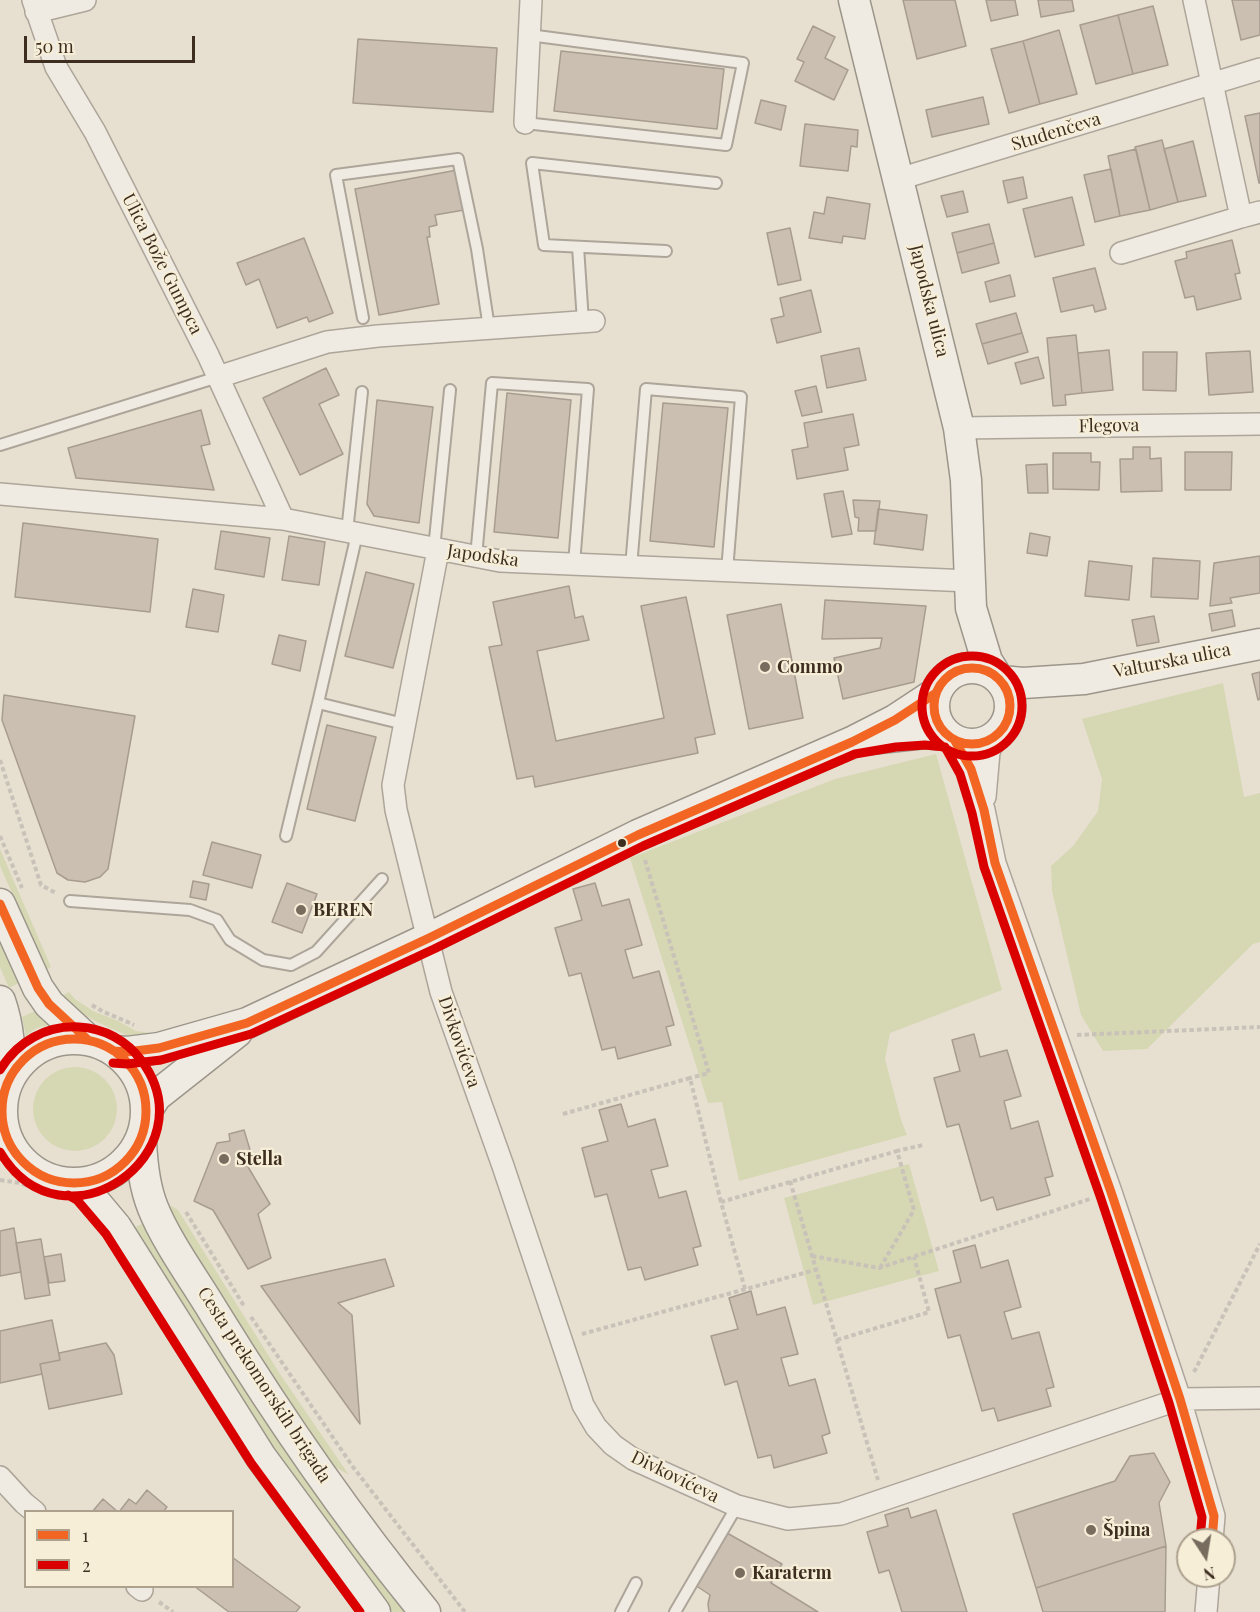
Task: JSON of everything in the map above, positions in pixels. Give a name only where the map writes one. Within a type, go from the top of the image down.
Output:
[{"type":"street","name":"Ulica Bože Gumpca","points":[[85,0],[35,6],[56,67],[94,132],[218,376],[283,519]]},
{"type":"street","points":[[525,123],[531,0]]},
{"type":"street","name":"Japodska ulica","points":[[854,0],[959,428],[966,480],[970,594],[987,661],[999,679]]},
{"type":"street","points":[[1121,253],[1250,214],[1212,85],[1194,0]]},
{"type":"street","name":"Studenčeva","points":[[899,179],[1260,69]]},
{"type":"street","points":[[218,376],[327,342],[378,336],[588,321]]},
{"type":"street","name":"Flegova","points":[[959,428],[1260,424]]},
{"type":"street","name":"Japodska","points":[[0,494],[283,519],[500,561],[727,571],[970,594]]},
{"type":"street","name":"Divkovićeva","points":[[436,550],[393,785],[407,858],[441,992],[560,1340],[583,1405],[596,1427],[613,1445],[653,1468],[737,1506],[788,1519],[841,1514],[1180,1399],[1260,1398]]},
{"type":"street","name":"Japodska ulica","points":[[943,684],[970,594]]},
{"type":"street","name":"Valturska ulica","points":[[999,679],[1023,683],[1084,679],[1260,644]]},
{"type":"street","points":[[4,1096],[27,1056],[38,1048],[63,1040],[101,1045],[127,1052],[159,1048],[247,1023],[429,939],[638,834],[852,742],[895,720],[961,669],[986,670],[999,679],[1007,691],[1010,703],[1009,714],[989,752],[984,810]]},
{"type":"street","name":"Valturska ulica","points":[[1001,730],[1031,703],[1084,679]]},
{"type":"street","points":[[943,684],[933,704],[934,716],[971,769],[984,810],[995,863],[1111,1192],[1180,1399],[1214,1516],[1213,1528]]},
{"type":"street","points":[[852,742],[925,733],[951,738],[966,744],[977,744],[988,740],[1001,730]]},
{"type":"street","points":[[0,904],[38,988],[49,1004],[101,1045],[126,1060],[135,1071],[143,1090],[147,1110],[141,1141],[131,1156],[110,1174],[98,1180],[73,1184],[57,1182],[32,1171],[16,1155],[4,1131],[4,1096],[9,1035],[0,1001]]},
{"type":"street","points":[[147,1110],[156,1096],[247,1023]]},
{"type":"street","name":"Cesta prekomorskih brigada","points":[[141,1141],[146,1185],[153,1208],[172,1243],[251,1372],[343,1504],[424,1612]]},
{"type":"street","points":[[0,1170],[32,1171]]},
{"type":"street","points":[[73,1184],[85,1190],[116,1227],[261,1457],[375,1612]]},
{"type":"street","points":[[0,1477],[33,1510]]},
{"type":"street","points":[[1206,1612],[1208,1588]]},
{"type":"lane","points":[[525,123],[726,146],[743,63],[530,35]]},
{"type":"lane","points":[[363,318],[336,175],[458,159],[477,249],[489,328]]},
{"type":"lane","points":[[666,251],[544,245],[532,163],[716,183]]},
{"type":"lane","points":[[578,247],[588,321]]},
{"type":"lane","points":[[0,445],[218,376]]},
{"type":"lane","points":[[476,557],[492,383],[588,389],[574,564]]},
{"type":"lane","points":[[631,567],[646,389],[741,398],[727,571]]},
{"type":"lane","points":[[436,550],[450,390]]},
{"type":"lane","points":[[286,836],[318,704],[352,533],[362,392]]},
{"type":"lane","points":[[318,704],[404,724]]},
{"type":"lane","points":[[70,901],[190,910],[217,920],[230,940],[263,960],[291,965],[316,952],[382,879]]},
{"type":"lane","points":[[675,1612],[737,1506]]},
{"type":"lane","points":[[621,1612],[636,1583]]},
{"type":"path","points":[[0,760],[41,885],[70,901]]},
{"type":"path","points":[[563,1114],[709,1073],[638,834]]},
{"type":"path","points":[[88,1003],[107,1014],[141,1028]]},
{"type":"path","points":[[1056,1035],[1260,1028]]},
{"type":"path","points":[[690,1078],[746,1290]]},
{"type":"path","points":[[721,1202],[897,1150],[923,1145]]},
{"type":"path","points":[[879,1268],[914,1210],[897,1150]]},
{"type":"path","points":[[790,1181],[884,1499]]},
{"type":"path","points":[[812,1256],[879,1268],[1111,1192]]},
{"type":"path","points":[[183,1206],[249,1315],[352,1467],[465,1612]]},
{"type":"path","points":[[1180,1399],[1260,1244]]},
{"type":"path","points":[[837,1340],[929,1312],[914,1257]]},
{"type":"path","points":[[560,1340],[815,1270]]},
{"type":"green space","points":[[1223,683],[1244,797],[1260,793],[1260,942],[1253,944],[1147,1049],[1103,1051],[1081,1015],[1052,891],[1051,866],[1073,846],[1098,811],[1102,779],[1082,719]]},
{"type":"green space","points":[[936,754],[1002,990],[890,1033],[885,1059],[907,1135],[739,1181],[722,1102],[708,1103],[630,858],[835,779]]},
{"type":"green space","points":[[0,849],[51,967],[46,970],[0,866]]},
{"type":"green space","points":[[0,935],[21,982],[9,988],[0,967]]},
{"type":"green space","points":[[69,992],[93,1011],[136,1031],[157,1034],[138,1041],[97,1022],[78,1011],[62,996]]},
{"type":"green space","points":[[37,1010],[52,1025],[31,1031],[26,1037],[22,1017]]},
{"type":"green space","points":[[75,1067],[91,1070],[105,1079],[114,1093],[117,1109],[114,1125],[105,1139],[91,1148],[75,1151],[59,1148],[45,1139],[36,1125],[33,1109],[36,1093],[45,1079],[59,1070]]},
{"type":"green space","points":[[909,1164],[939,1271],[813,1305],[784,1198]]},
{"type":"green space","points":[[171,1206],[178,1210],[280,1374],[349,1475],[332,1465],[262,1363],[170,1214]]},
{"type":"green space","points":[[145,1222],[410,1612],[393,1612],[330,1531],[230,1388],[134,1228]]},
{"type":"building","points":[[903,0],[955,0],[966,46],[917,59]]},
{"type":"building","points":[[986,0],[1015,0],[1018,15],[991,21]]},
{"type":"building","points":[[1038,0],[1072,0],[1074,11],[1041,17]]},
{"type":"building","points":[[1232,0],[1260,0],[1260,35],[1241,40]]},
{"type":"building","points":[[1153,6],[1168,65],[1133,74],[1118,15]]},
{"type":"building","points":[[1118,15],[1133,74],[1096,84],[1080,25]]},
{"type":"building","points":[[813,26],[835,37],[825,58],[848,70],[834,100],[795,81],[804,62],[797,59]]},
{"type":"building","points":[[1059,30],[1077,94],[1040,104],[1023,41]]},
{"type":"building","points":[[358,39],[497,48],[493,112],[353,103]]},
{"type":"building","points":[[1023,41],[1040,104],[1009,113],[991,49]]},
{"type":"building","points":[[561,51],[724,69],[717,129],[554,111]]},
{"type":"building","points":[[983,97],[989,124],[932,137],[926,110]]},
{"type":"building","points":[[761,100],[786,106],[781,130],[755,123]]},
{"type":"building","points":[[1260,113],[1260,183],[1259,183],[1245,116]]},
{"type":"building","points":[[805,124],[858,130],[857,147],[851,146],[848,171],[800,166]]},
{"type":"building","points":[[1162,140],[1178,202],[1150,210],[1135,147]]},
{"type":"building","points":[[1193,141],[1206,196],[1178,202],[1164,149]]},
{"type":"building","points":[[1136,149],[1150,210],[1120,216],[1108,156]]},
{"type":"building","points":[[1111,169],[1120,216],[1095,222],[1084,175]]},
{"type":"building","points":[[457,170],[464,210],[435,215],[437,225],[429,227],[430,237],[427,237],[439,304],[379,315],[355,189]]},
{"type":"building","points":[[1023,177],[1027,198],[1008,203],[1003,181]]},
{"type":"building","points":[[963,191],[968,212],[947,217],[941,196]]},
{"type":"building","points":[[827,197],[870,204],[865,239],[843,236],[842,243],[809,238],[814,212],[824,214]]},
{"type":"building","points":[[1072,197],[1084,245],[1035,257],[1023,209]]},
{"type":"building","points":[[989,224],[994,243],[957,253],[952,233]]},
{"type":"building","points":[[790,228],[801,280],[778,285],[767,233]]},
{"type":"building","points":[[304,238],[333,313],[309,322],[307,317],[277,328],[259,279],[246,285],[237,263]]},
{"type":"building","points":[[1232,240],[1240,273],[1235,274],[1241,299],[1197,310],[1194,296],[1185,298],[1175,261],[1187,258],[1186,252]]},
{"type":"building","points":[[994,243],[999,263],[962,273],[957,253]]},
{"type":"building","points":[[1095,268],[1106,309],[1095,312],[1093,305],[1061,312],[1053,278]]},
{"type":"building","points":[[1010,275],[1015,296],[990,302],[985,282]]},
{"type":"building","points":[[811,290],[821,332],[777,343],[771,319],[784,316],[780,298]]},
{"type":"building","points":[[1016,313],[1022,333],[982,344],[976,324]]},
{"type":"building","points":[[1022,333],[1028,352],[988,364],[982,344]]},
{"type":"building","points":[[1076,335],[1082,393],[1065,395],[1066,405],[1053,406],[1047,338]]},
{"type":"building","points":[[859,348],[866,380],[827,388],[821,356]]},
{"type":"building","points":[[1109,350],[1113,390],[1082,393],[1078,353]]},
{"type":"building","points":[[1250,351],[1253,392],[1209,395],[1206,353]]},
{"type":"building","points":[[1143,352],[1177,352],[1176,391],[1143,390]]},
{"type":"building","points":[[1038,357],[1044,378],[1021,384],[1015,363]]},
{"type":"building","points":[[326,368],[339,395],[319,404],[343,454],[300,475],[263,398]]},
{"type":"building","points":[[816,386],[822,412],[802,416],[795,391]]},
{"type":"building","points":[[507,393],[571,400],[558,538],[494,532]]},
{"type":"building","points":[[377,400],[433,407],[419,523],[374,516],[367,504]]},
{"type":"building","points":[[663,403],[728,408],[714,547],[650,541]]},
{"type":"building","points":[[201,410],[210,444],[201,446],[214,490],[76,478],[68,448]]},
{"type":"building","points":[[853,414],[859,445],[844,448],[848,470],[797,479],[792,450],[808,447],[804,423]]},
{"type":"building","points":[[1133,447],[1150,447],[1150,459],[1161,458],[1162,491],[1121,492],[1120,459],[1133,459]]},
{"type":"building","points":[[1185,452],[1232,452],[1231,490],[1185,490]]},
{"type":"building","points":[[1053,453],[1091,453],[1091,462],[1100,462],[1099,490],[1053,489]]},
{"type":"building","points":[[1047,464],[1048,493],[1028,493],[1026,465]]},
{"type":"building","points":[[843,491],[852,534],[832,537],[824,494]]},
{"type":"building","points":[[853,500],[880,501],[876,531],[858,531],[859,518],[855,517]]},
{"type":"building","points":[[878,509],[927,515],[923,550],[874,544]]},
{"type":"building","points":[[23,523],[158,539],[150,612],[15,597]]},
{"type":"building","points":[[221,531],[270,538],[264,577],[215,569]]},
{"type":"building","points":[[1030,533],[1050,537],[1047,556],[1027,553]]},
{"type":"building","points":[[289,536],[325,542],[319,585],[282,580]]},
{"type":"building","points":[[1260,556],[1260,593],[1230,598],[1232,603],[1210,606],[1214,563]]},
{"type":"building","points":[[1153,558],[1200,561],[1198,599],[1151,597]]},
{"type":"building","points":[[1089,561],[1132,566],[1129,600],[1085,596]]},
{"type":"building","points":[[366,572],[414,584],[393,668],[345,656]]},
{"type":"building","points":[[569,586],[575,618],[583,616],[589,640],[537,651],[556,741],[664,718],[641,606],[686,597],[715,734],[695,738],[698,753],[535,787],[533,776],[517,779],[489,647],[502,645],[493,602]]},
{"type":"building","points":[[193,589],[224,595],[218,632],[186,627]]},
{"type":"building","points":[[825,600],[926,606],[914,682],[843,699],[834,658],[880,648],[882,638],[822,639]]},
{"type":"building","name":"Commo","points":[[781,604],[803,718],[749,729],[727,615]]},
{"type":"building","points":[[1232,610],[1235,626],[1212,631],[1209,614]]},
{"type":"building","points":[[1154,616],[1159,642],[1137,646],[1132,620]]},
{"type":"building","points":[[279,635],[306,641],[300,671],[272,664]]},
{"type":"building","points":[[1260,672],[1260,699],[1258,700],[1252,674]]},
{"type":"building","points":[[4,695],[135,716],[108,869],[100,877],[85,882],[68,880],[57,873],[2,720]]},
{"type":"building","points":[[327,725],[376,737],[355,821],[307,809]]},
{"type":"building","points":[[212,842],[261,855],[252,888],[203,875]]},
{"type":"building","points":[[193,881],[209,884],[206,900],[190,897]]},
{"type":"building","points":[[287,883],[317,894],[302,933],[272,922]]},
{"type":"building","points":[[595,883],[602,906],[629,899],[642,945],[625,950],[633,978],[659,971],[674,1025],[666,1027],[671,1045],[618,1059],[615,1047],[602,1050],[581,973],[569,976],[555,928],[582,920],[573,889]]},
{"type":"building","points":[[974,1034],[980,1057],[1007,1050],[1021,1096],[1004,1101],[1011,1129],[1038,1121],[1053,1176],[1045,1178],[1050,1195],[997,1210],[993,1197],[981,1201],[959,1124],[947,1127],[934,1078],[960,1071],[952,1040]]},
{"type":"building","points":[[621,1104],[628,1127],[655,1119],[668,1166],[651,1170],[659,1198],[686,1191],[701,1246],[693,1248],[698,1265],[645,1280],[641,1267],[628,1270],[607,1194],[595,1197],[582,1148],[608,1141],[599,1110]]},
{"type":"building","points":[[244,1130],[251,1153],[241,1155],[270,1204],[258,1214],[271,1258],[248,1269],[213,1210],[194,1201],[217,1143],[230,1141],[229,1134]]},
{"type":"building","points":[[14,1228],[21,1272],[0,1276],[0,1231]]},
{"type":"building","points":[[41,1239],[50,1295],[25,1299],[16,1243]]},
{"type":"building","points":[[975,1245],[981,1268],[1008,1260],[1021,1307],[1004,1312],[1012,1339],[1039,1332],[1054,1387],[1046,1389],[1051,1406],[998,1421],[994,1408],[982,1411],[960,1335],[948,1338],[935,1289],[961,1282],[953,1251]]},
{"type":"building","points":[[61,1254],[65,1281],[49,1283],[44,1257]]},
{"type":"building","points":[[385,1259],[394,1286],[338,1303],[352,1315],[360,1424],[261,1286]]},
{"type":"building","points":[[751,1291],[757,1315],[785,1307],[798,1354],[781,1358],[789,1386],[815,1379],[830,1433],[822,1436],[827,1453],[774,1468],[771,1455],[758,1458],[737,1381],[725,1385],[711,1336],[738,1329],[729,1298]]},
{"type":"building","points":[[52,1320],[60,1360],[40,1364],[42,1374],[0,1383],[0,1331]]},
{"type":"building","points":[[106,1343],[114,1355],[122,1394],[49,1409],[40,1364],[60,1360],[59,1353]]},
{"type":"building","name":"Špina","points":[[1154,1453],[1170,1482],[1159,1503],[1166,1546],[1036,1588],[1013,1514],[1115,1481],[1130,1456]]},
{"type":"building","points":[[147,1490],[167,1507],[165,1510],[121,1510],[129,1499],[136,1504]]},
{"type":"building","points":[[103,1499],[116,1510],[94,1510]]},
{"type":"building","points":[[908,1508],[911,1518],[936,1510],[967,1612],[902,1612],[889,1570],[879,1573],[867,1532],[888,1526],[885,1515]]},
{"type":"building","name":"Karaterm","points":[[727,1533],[782,1564],[771,1583],[818,1612],[709,1612],[710,1595],[695,1585]]},
{"type":"building","points":[[1166,1546],[1165,1612],[1043,1612],[1036,1588]]},
{"type":"building","points":[[234,1558],[300,1607],[296,1612],[229,1612],[197,1588],[234,1588]]},
{"type":"transit line","name":"2","points":[[972,656],[991,660],[1007,671],[1018,687],[1022,706],[1018,725],[1007,741],[991,752],[972,756],[953,752],[937,741],[926,725],[922,706],[926,687],[937,671],[953,660],[972,656]]},
{"type":"transit line","name":"1","points":[[972,668],[987,671],[999,679],[1007,691],[1010,706],[1007,721],[999,733],[987,741],[972,744],[957,741],[945,733],[937,721],[934,706],[937,691],[945,679],[957,671],[972,668]]},
{"type":"transit line","name":"1","points":[[114,1051],[127,1052],[159,1048],[247,1023],[429,938],[638,835],[852,742],[895,720],[936,693]]},
{"type":"transit line","name":"1","points":[[955,741],[971,769],[984,810],[995,863],[1111,1192],[1180,1399],[1214,1516],[1213,1528]]},
{"type":"transit line","name":"2","points":[[113,1063],[127,1064],[161,1060],[251,1034],[434,949],[643,846],[855,754],[896,747],[925,745],[945,747]]},
{"type":"transit line","name":"2","points":[[945,747],[960,774],[972,813],[984,867],[1100,1196],[1169,1403],[1202,1517],[1201,1528]]},
{"type":"transit line","name":"1","points":[[0,904],[38,988],[49,1004],[88,1040]]},
{"type":"transit line","name":"2","points":[[0,1070],[15,1051],[44,1032],[67,1027],[88,1028],[106,1033],[129,1047],[141,1060],[158,1095],[157,1128],[144,1158],[120,1180],[91,1194],[58,1195],[27,1182],[0,1152]]},
{"type":"transit line","name":"1","points":[[74,1039],[102,1044],[125,1060],[141,1083],[146,1111],[141,1139],[125,1162],[102,1178],[74,1183],[46,1178],[23,1162],[7,1139],[2,1111],[7,1083],[23,1060],[46,1044],[74,1039]]},
{"type":"transit line","name":"2","points":[[68,1195],[77,1200],[106,1234],[251,1463],[360,1612]]},
{"type":"place","name":"Commo","points":[[765,667]]},
{"type":"place","name":"BEREN","points":[[301,910]]},
{"type":"place","name":"Stella","points":[[224,1159]]},
{"type":"place","name":"Špina","points":[[1091,1530]]},
{"type":"place","name":"Karaterm","points":[[740,1573]]}]
